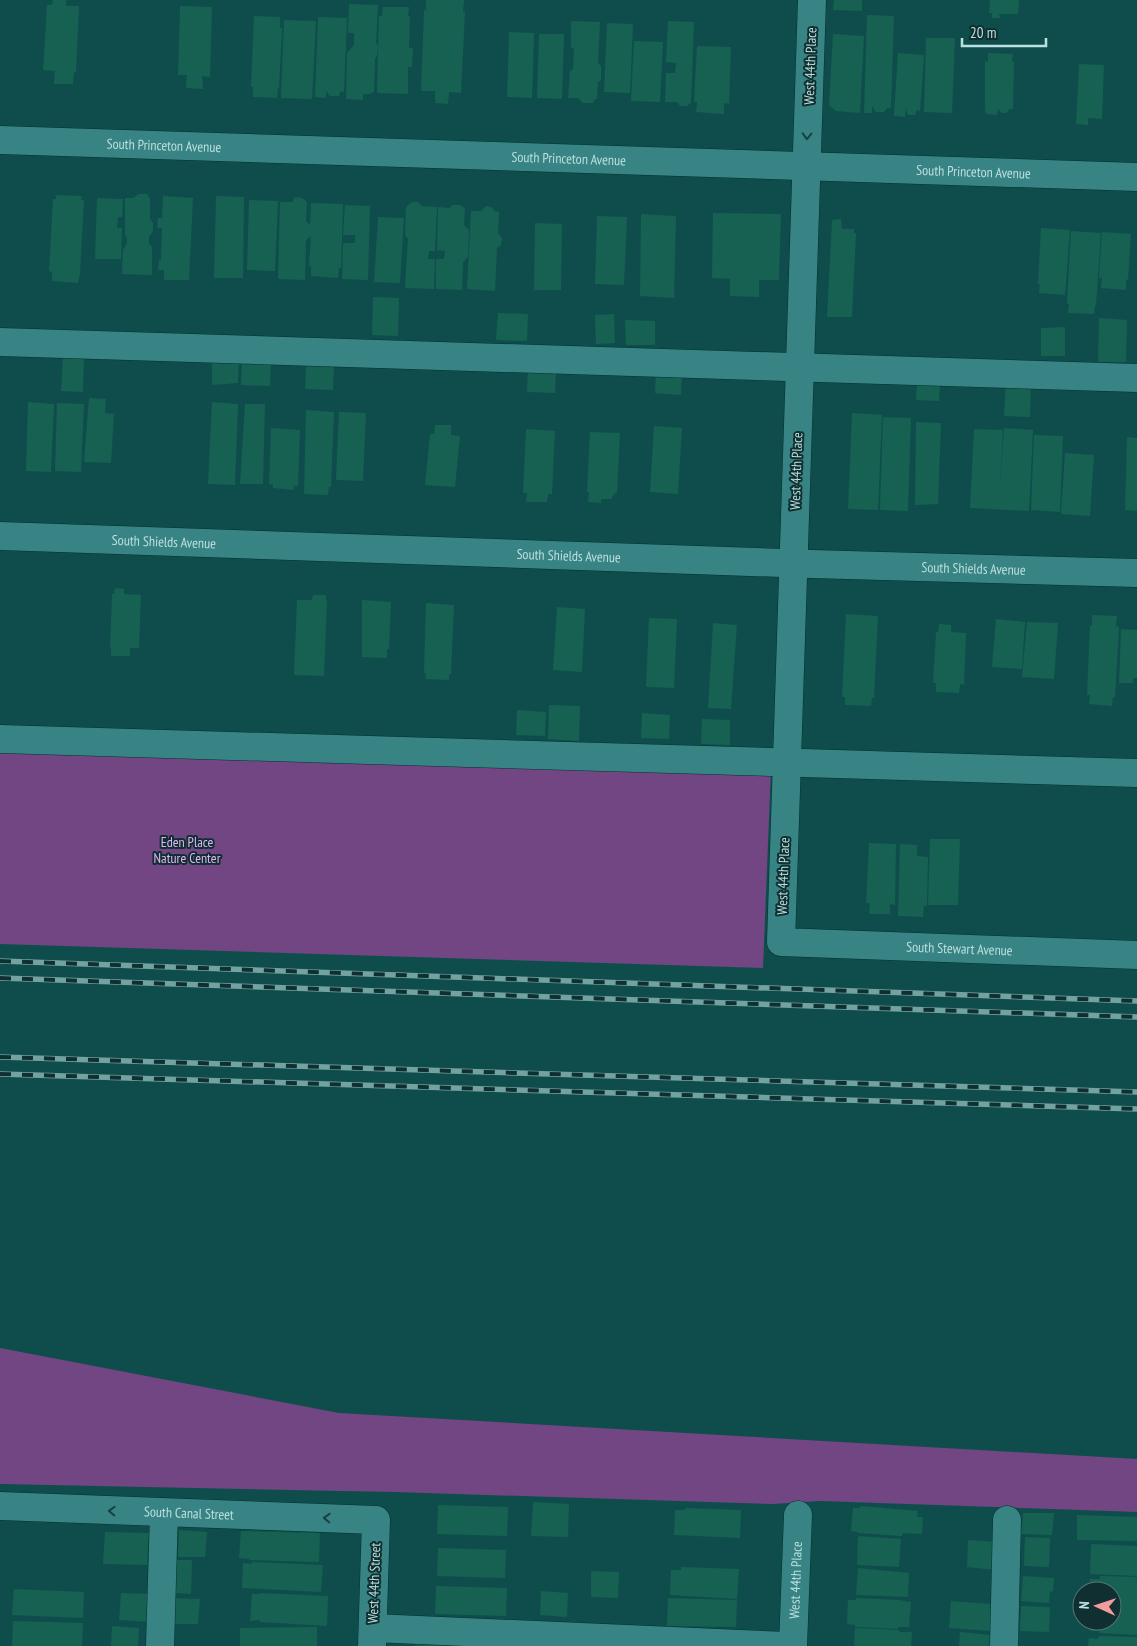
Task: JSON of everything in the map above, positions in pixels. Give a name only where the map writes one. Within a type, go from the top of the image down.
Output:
[{"type":"street","name":"West 44th Place","points":[[781,942],[812,0]]},
{"type":"street","name":"South Princeton Avenue","points":[[0,140],[1137,177]]},
{"type":"street","points":[[0,342],[1137,378]]},
{"type":"street","name":"South Shields Avenue","points":[[0,536],[1137,573]]},
{"type":"street","points":[[0,739],[1137,773]]},
{"type":"street","name":"South Stewart Avenue","points":[[781,942],[1137,955]]},
{"type":"street","name":"South Canal Street","points":[[0,1506],[376,1520]]},
{"type":"street","points":[[160,1646],[164,1513]]},
{"type":"street","name":"West 44th Place","points":[[792,1646],[798,1514]]},
{"type":"street","name":"West 44th Street","points":[[372,1637],[376,1520]]},
{"type":"street","points":[[1004,1646],[1007,1520]]},
{"type":"street","points":[[372,1637],[788,1646]]},
{"type":"green space","name":"Eden Place Nature Center","points":[[0,744],[771,768],[763,968],[0,944]]},
{"type":"green space","points":[[0,1348],[339,1413],[1137,1459],[1137,1512],[820,1501],[773,1504],[394,1492],[0,1484]]},
{"type":"building","points":[[53,0],[66,0],[66,6],[79,6],[76,72],[74,72],[73,84],[54,84],[55,71],[43,70],[47,5],[52,5]]},
{"type":"building","points":[[426,0],[464,0],[461,93],[449,92],[448,104],[435,103],[435,91],[421,91]]},
{"type":"building","points":[[834,0],[862,0],[862,11],[833,10]]},
{"type":"building","points":[[990,0],[1019,0],[1018,14],[999,14],[1000,18],[992,18],[992,13],[989,13]]},
{"type":"building","points":[[349,4],[378,5],[376,43],[378,46],[375,59],[374,92],[363,94],[363,100],[346,99],[347,53],[354,45],[354,33],[348,33]]},
{"type":"building","points":[[180,6],[212,7],[210,77],[202,76],[203,89],[186,88],[187,75],[178,75]]},
{"type":"building","points":[[383,7],[409,7],[409,48],[413,48],[412,67],[408,67],[408,94],[377,93],[379,16],[382,16]]},
{"type":"building","points":[[867,15],[894,16],[891,108],[887,108],[884,112],[876,112],[872,106],[872,113],[864,113]]},
{"type":"building","points":[[254,16],[280,17],[280,28],[282,28],[277,98],[253,97],[253,87],[251,87]]},
{"type":"building","points":[[318,17],[347,18],[344,92],[341,91],[339,96],[330,96],[326,91],[326,98],[315,97]]},
{"type":"building","points":[[284,20],[316,21],[312,99],[281,98]]},
{"type":"building","points":[[571,21],[600,22],[598,63],[601,66],[601,80],[598,82],[597,99],[593,103],[583,103],[578,98],[568,98],[570,70],[573,70],[574,48],[571,48]]},
{"type":"building","points":[[668,21],[694,22],[691,103],[687,106],[680,106],[677,102],[665,102],[666,73],[675,73],[676,63],[666,62]]},
{"type":"building","points":[[607,23],[633,24],[630,93],[604,92]]},
{"type":"building","points":[[509,32],[534,33],[532,98],[507,97]]},
{"type":"building","points":[[539,34],[564,34],[562,99],[537,98]]},
{"type":"building","points":[[833,34],[864,36],[860,113],[836,111],[829,105]]},
{"type":"building","points":[[926,38],[955,38],[952,113],[924,112]]},
{"type":"building","points":[[634,41],[663,42],[660,102],[631,101]]},
{"type":"building","points":[[697,46],[731,47],[729,104],[724,103],[724,114],[696,112],[697,102],[694,102]]},
{"type":"building","points":[[898,53],[924,55],[920,111],[917,110],[915,115],[908,115],[906,109],[905,117],[894,116]]},
{"type":"building","points":[[988,53],[1013,54],[1013,109],[1009,109],[1007,113],[1002,113],[998,109],[997,115],[986,114],[985,61],[988,62]]},
{"type":"building","points":[[1079,64],[1104,65],[1102,119],[1088,118],[1088,125],[1076,124]]},
{"type":"building","points":[[139,194],[147,194],[150,199],[150,219],[153,223],[153,231],[149,237],[149,243],[152,247],[152,275],[122,274],[123,250],[127,243],[127,237],[125,236],[125,198],[133,198]]},
{"type":"building","points":[[56,195],[82,196],[81,200],[84,200],[78,283],[52,281],[52,272],[49,271],[53,199],[56,199]]},
{"type":"building","points":[[163,196],[193,198],[189,280],[164,280],[164,270],[158,270],[159,260],[161,260],[162,228],[157,228],[158,218],[162,218]]},
{"type":"building","points":[[216,196],[244,197],[243,278],[214,278]]},
{"type":"building","points":[[294,197],[302,198],[307,202],[306,221],[310,225],[311,203],[343,204],[341,268],[339,268],[338,278],[311,276],[311,266],[309,266],[311,236],[306,240],[305,280],[278,279],[280,202],[293,202]]},
{"type":"building","points":[[97,198],[123,199],[122,217],[118,217],[117,228],[122,228],[121,259],[95,259]]},
{"type":"building","points":[[249,200],[278,201],[275,271],[247,270]]},
{"type":"building","points":[[412,202],[418,202],[422,206],[437,207],[435,251],[429,251],[428,259],[435,259],[434,289],[405,288],[408,239],[405,235],[406,207]]},
{"type":"building","points":[[345,205],[370,206],[368,280],[342,279],[343,243],[355,243],[355,235],[343,235]]},
{"type":"building","points":[[452,205],[460,205],[465,208],[464,225],[469,230],[468,257],[463,262],[462,290],[436,289],[436,259],[444,259],[445,251],[437,250],[438,207],[450,208]]},
{"type":"building","points":[[486,206],[499,212],[498,233],[502,238],[501,245],[497,248],[495,291],[467,289],[471,211],[481,211]]},
{"type":"building","points":[[713,213],[781,214],[779,280],[759,280],[759,297],[730,296],[730,279],[712,278]]},
{"type":"building","points":[[641,214],[676,216],[674,298],[640,296]]},
{"type":"building","points":[[597,216],[627,217],[624,285],[595,284]]},
{"type":"building","points":[[378,217],[404,218],[400,283],[374,282]]},
{"type":"building","points":[[841,219],[842,229],[854,229],[854,233],[856,233],[852,317],[827,317],[832,220]]},
{"type":"building","points":[[535,223],[562,224],[561,290],[534,290]]},
{"type":"building","points":[[1041,228],[1070,230],[1065,295],[1039,293]]},
{"type":"building","points":[[1071,231],[1101,233],[1094,314],[1068,313]]},
{"type":"building","points":[[1102,232],[1131,234],[1126,290],[1101,288],[1102,278],[1099,278]]},
{"type":"building","points":[[373,297],[399,298],[398,336],[372,335]]},
{"type":"building","points":[[498,313],[528,314],[527,341],[496,340]]},
{"type":"building","points":[[614,314],[615,343],[596,344],[595,315]]},
{"type":"building","points":[[1099,318],[1127,320],[1126,362],[1098,362]]},
{"type":"building","points":[[625,320],[655,321],[655,345],[626,345]]},
{"type":"building","points":[[1065,327],[1065,356],[1041,356],[1041,328]]},
{"type":"building","points":[[63,355],[84,356],[83,392],[61,391]]},
{"type":"building","points":[[212,357],[239,358],[238,383],[212,385]]},
{"type":"building","points":[[242,360],[271,361],[270,386],[241,385]]},
{"type":"building","points":[[306,364],[334,365],[333,390],[305,389]]},
{"type":"building","points":[[528,367],[556,369],[555,393],[527,392]]},
{"type":"building","points":[[656,369],[682,370],[681,395],[655,393]]},
{"type":"building","points":[[918,372],[941,373],[939,401],[916,400]]},
{"type":"building","points":[[1006,380],[1031,381],[1030,417],[1004,416]]},
{"type":"building","points":[[89,398],[106,399],[105,413],[114,414],[111,463],[84,462]]},
{"type":"building","points":[[28,402],[54,404],[51,472],[26,471]]},
{"type":"building","points":[[212,402],[238,404],[235,485],[208,484]]},
{"type":"building","points":[[57,403],[84,404],[81,472],[55,471]]},
{"type":"building","points":[[245,404],[265,404],[263,484],[240,484]]},
{"type":"building","points":[[306,410],[334,412],[331,487],[329,487],[328,495],[304,494]]},
{"type":"building","points":[[339,412],[366,413],[363,481],[336,480]]},
{"type":"building","points":[[852,413],[882,415],[878,510],[848,509]]},
{"type":"building","points":[[883,417],[911,418],[908,511],[880,510]]},
{"type":"building","points":[[916,422],[941,423],[938,504],[915,505]]},
{"type":"building","points":[[435,425],[451,425],[451,435],[460,436],[455,487],[425,485],[430,434],[434,434]]},
{"type":"building","points":[[654,426],[682,428],[678,494],[650,492]]},
{"type":"building","points":[[271,428],[300,430],[298,486],[294,486],[294,490],[273,488],[273,485],[269,484]]},
{"type":"building","points":[[1004,428],[1033,430],[1029,511],[970,508],[974,429],[1003,430],[1000,490]]},
{"type":"building","points":[[526,429],[555,431],[552,494],[548,494],[547,502],[526,502],[527,493],[523,493]]},
{"type":"building","points":[[590,432],[620,433],[617,493],[611,499],[601,499],[601,503],[588,502]]},
{"type":"building","points":[[1034,435],[1063,436],[1060,512],[1031,510]]},
{"type":"building","points":[[1127,437],[1137,438],[1137,511],[1125,510]]},
{"type":"building","points":[[1065,453],[1094,455],[1090,516],[1061,514]]},
{"type":"building","points":[[115,588],[124,589],[124,594],[141,595],[139,648],[130,648],[130,656],[111,656],[112,594],[114,594]]},
{"type":"building","points":[[313,595],[326,595],[327,601],[324,676],[294,675],[297,600],[312,600]]},
{"type":"building","points":[[362,600],[391,602],[387,658],[362,657]]},
{"type":"building","points":[[426,603],[454,605],[451,674],[449,674],[449,680],[425,679]]},
{"type":"building","points":[[557,607],[585,609],[582,672],[553,670]]},
{"type":"building","points":[[846,614],[878,616],[874,698],[872,698],[871,706],[845,705],[845,697],[842,697]]},
{"type":"building","points":[[1092,615],[1117,616],[1116,626],[1119,627],[1115,697],[1113,697],[1112,706],[1089,704],[1090,695],[1087,695]]},
{"type":"building","points":[[649,618],[677,619],[674,688],[646,687]]},
{"type":"building","points":[[996,619],[1025,622],[1022,669],[992,667]]},
{"type":"building","points":[[1027,622],[1058,623],[1054,679],[1022,677]]},
{"type":"building","points":[[713,623],[737,625],[731,709],[708,708]]},
{"type":"building","points":[[939,624],[951,625],[951,632],[966,633],[964,685],[960,684],[959,693],[936,692],[936,683],[933,683],[936,632],[938,632]]},
{"type":"building","points":[[1121,629],[1137,630],[1137,678],[1133,678],[1133,683],[1119,683]]},
{"type":"building","points":[[549,705],[580,706],[579,741],[548,739]]},
{"type":"building","points":[[517,710],[546,712],[545,736],[516,735]]},
{"type":"building","points":[[642,713],[670,715],[669,739],[641,738]]},
{"type":"building","points":[[702,719],[730,720],[730,745],[701,744]]},
{"type":"building","points":[[930,839],[960,839],[958,905],[928,905]]},
{"type":"building","points":[[869,843],[896,844],[895,905],[890,904],[890,914],[869,914],[870,903],[866,903]]},
{"type":"building","points":[[900,844],[917,845],[917,856],[928,857],[927,906],[924,906],[923,917],[898,916]]},
{"type":"building","points":[[533,1502],[569,1504],[568,1537],[531,1536]]},
{"type":"building","points":[[438,1505],[508,1507],[507,1536],[437,1534]]},
{"type":"building","points":[[860,1506],[918,1511],[917,1517],[923,1517],[922,1534],[903,1533],[902,1536],[851,1531],[853,1508],[860,1508]]},
{"type":"building","points":[[685,1508],[741,1510],[740,1538],[674,1535],[675,1510],[685,1510]]},
{"type":"building","points":[[1023,1513],[1054,1513],[1052,1535],[1021,1534]]},
{"type":"building","points":[[1077,1515],[1137,1517],[1137,1541],[1077,1540]]},
{"type":"building","points":[[179,1530],[207,1532],[205,1557],[178,1557]]},
{"type":"building","points":[[241,1531],[320,1533],[319,1562],[239,1558]]},
{"type":"building","points":[[105,1532],[149,1533],[147,1565],[103,1564]]},
{"type":"building","points":[[858,1536],[901,1539],[899,1567],[857,1565]]},
{"type":"building","points":[[1025,1537],[1050,1538],[1049,1567],[1024,1566]]},
{"type":"building","points":[[968,1540],[997,1542],[995,1570],[967,1567]]},
{"type":"building","points":[[1091,1544],[1137,1546],[1137,1576],[1090,1574]]},
{"type":"building","points":[[438,1548],[506,1550],[505,1578],[437,1576]]},
{"type":"building","points":[[176,1560],[192,1560],[191,1594],[174,1593]]},
{"type":"building","points":[[252,1562],[323,1565],[321,1592],[242,1588],[243,1563],[252,1564]]},
{"type":"building","points":[[681,1567],[739,1569],[737,1599],[670,1595],[671,1570],[681,1570]]},
{"type":"building","points":[[858,1568],[909,1573],[908,1597],[856,1595]]},
{"type":"building","points":[[591,1571],[619,1572],[618,1598],[591,1597]]},
{"type":"building","points":[[1023,1576],[1054,1578],[1053,1592],[1050,1591],[1049,1603],[1021,1601]]},
{"type":"building","points":[[1100,1576],[1137,1577],[1137,1635],[1100,1633],[1100,1631],[1122,1631],[1122,1581],[1090,1581],[1090,1579],[1100,1579]]},
{"type":"building","points":[[436,1586],[507,1588],[506,1616],[435,1614]]},
{"type":"building","points":[[14,1589],[84,1592],[83,1618],[12,1615]]},
{"type":"building","points":[[541,1591],[568,1593],[567,1617],[540,1615]]},
{"type":"building","points":[[121,1593],[150,1594],[150,1622],[119,1620]]},
{"type":"building","points":[[252,1594],[328,1596],[327,1626],[260,1622],[260,1620],[250,1621]]},
{"type":"building","points":[[172,1598],[200,1599],[198,1624],[171,1624]]},
{"type":"building","points":[[668,1598],[737,1600],[736,1627],[667,1626]]},
{"type":"building","points":[[856,1598],[911,1602],[909,1627],[898,1627],[898,1629],[855,1627],[855,1625],[847,1624],[848,1600],[856,1600]]},
{"type":"building","points":[[951,1601],[992,1604],[990,1631],[949,1628]]},
{"type":"building","points":[[1021,1606],[1050,1607],[1049,1632],[1020,1631]]},
{"type":"building","points":[[13,1621],[83,1623],[82,1646],[12,1646]]},
{"type":"building","points":[[112,1626],[139,1628],[138,1646],[111,1646]]},
{"type":"building","points":[[317,1627],[317,1646],[240,1646],[240,1628]]},
{"type":"building","points":[[855,1628],[912,1632],[911,1646],[854,1646]]},
{"type":"building","points":[[960,1632],[991,1635],[990,1646],[959,1646]]},
{"type":"building","points":[[1099,1636],[1137,1637],[1137,1646],[1088,1646],[1089,1638],[1098,1639]]},
{"type":"building","points":[[415,1642],[442,1642],[442,1646],[415,1646]]},
{"type":"railway","points":[[0,961],[1137,1001]]},
{"type":"railway","points":[[0,978],[1137,1017]]},
{"type":"railway","points":[[0,1057],[1137,1092]]},
{"type":"railway","points":[[0,1074],[1137,1109]]}]
